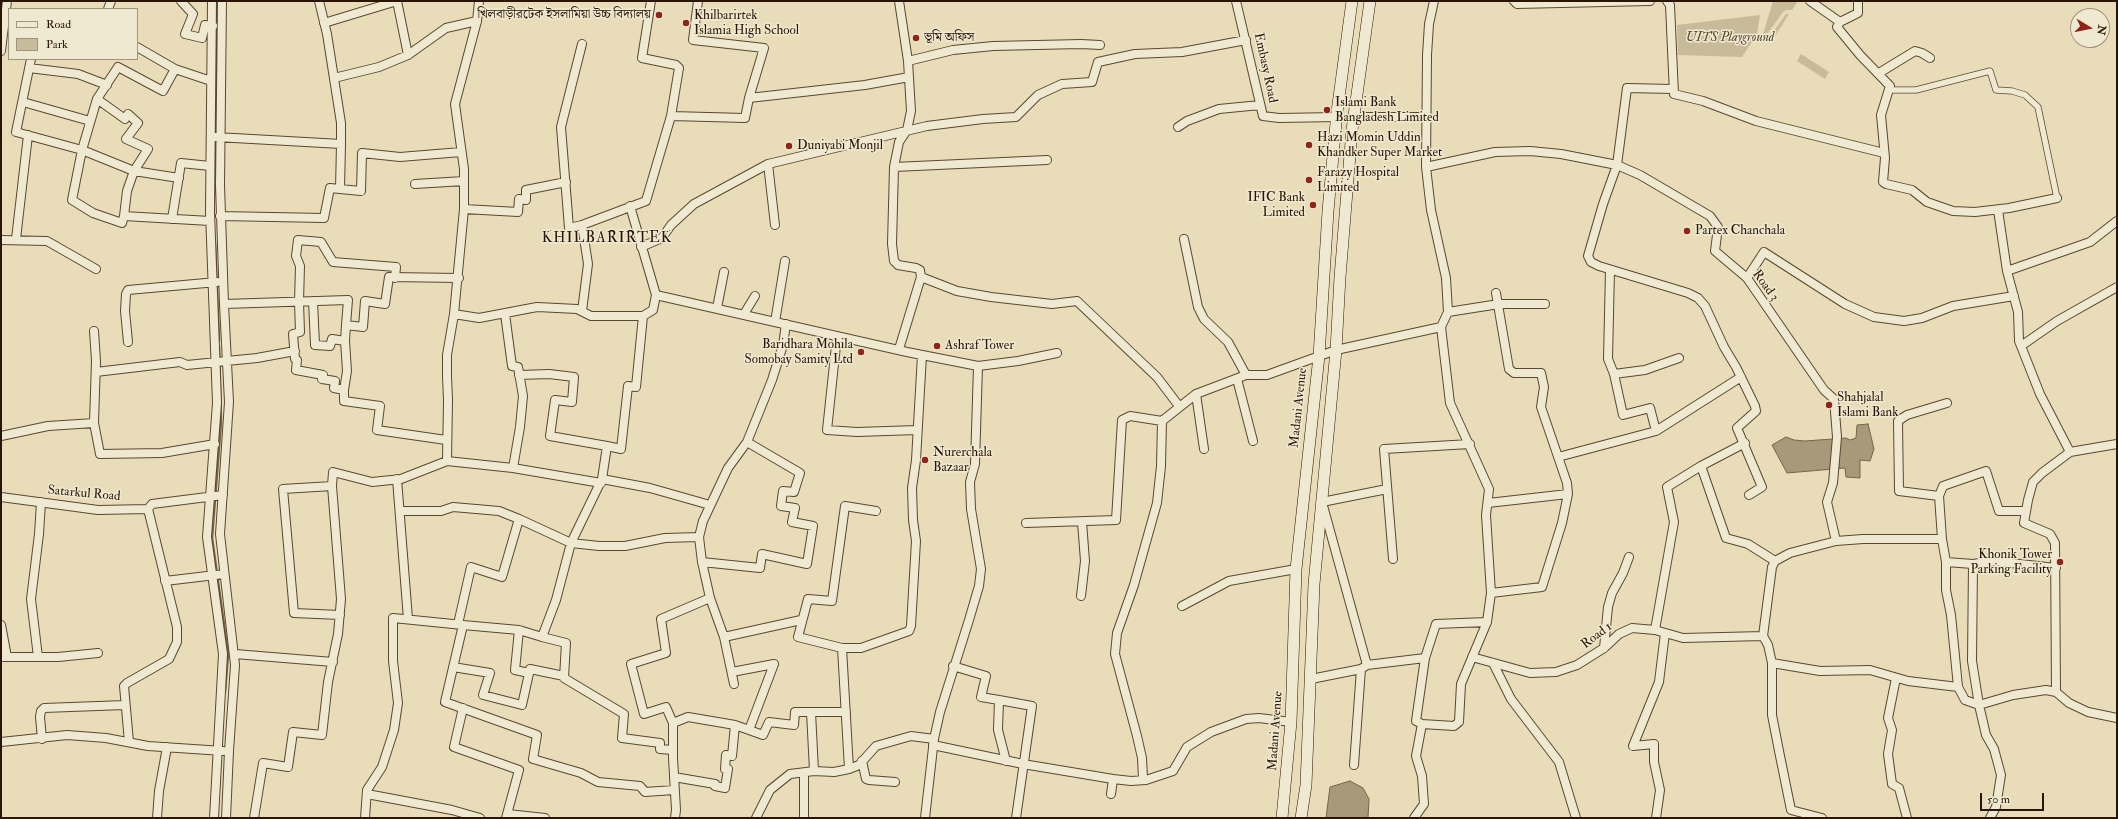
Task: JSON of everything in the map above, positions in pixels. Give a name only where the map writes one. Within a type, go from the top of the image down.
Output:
[{"type":"main road","name":"Madani Avenue","points":[[1282,818],[1291,722],[1296,569],[1319,356],[1323,269],[1337,118],[1352,1]]},
{"type":"main road","points":[[1301,818],[1306,785],[1314,584],[1336,350],[1340,277],[1354,117],[1370,1]]},
{"type":"street","points":[[1,51],[7,1]]},
{"type":"street","points":[[181,1],[192,14],[185,34],[202,38],[205,25],[213,26]]},
{"type":"street","points":[[212,1],[213,26],[210,137],[210,221],[218,403],[207,537],[222,664],[214,818]]},
{"type":"street","points":[[222,1],[220,216],[229,402],[220,534],[235,654],[228,751],[226,818]]},
{"type":"street","points":[[319,1],[341,123],[340,189]]},
{"type":"street","points":[[324,23],[397,1],[408,55]]},
{"type":"street","points":[[447,461],[448,355],[459,278],[464,210],[464,181],[454,104],[477,21],[479,1]]},
{"type":"street","points":[[582,44],[561,128],[570,228],[646,201],[671,116],[679,68],[676,65],[642,58],[651,1]]},
{"type":"street","points":[[671,116],[745,118],[749,98],[764,48],[693,40],[698,1]]},
{"type":"street","points":[[899,1],[908,61],[911,111],[907,130],[899,142],[894,167],[893,256],[898,264],[920,270],[922,277],[899,349]]},
{"type":"street","name":"Embasy Road","points":[[1236,1],[1263,116],[1279,118],[1337,118]]},
{"type":"street","points":[[1434,1],[1429,24],[1425,117],[1426,168],[1431,210],[1446,278],[1448,312],[1441,327],[1450,403],[1470,444],[1489,489],[1486,514],[1491,593],[1487,622],[1461,684],[1459,722],[1454,726],[1422,724],[1416,721],[1425,658],[1436,624],[1487,622]]},
{"type":"street","points":[[1514,1],[1517,4],[1650,1]]},
{"type":"street","points":[[1667,1],[1670,5],[1674,94],[1703,101],[1756,121],[1884,153]]},
{"type":"street","points":[[1810,1],[1840,22]]},
{"type":"street","points":[[1858,1],[1858,13],[1840,22],[1837,27],[1860,55],[1888,82],[1890,90],[1881,115],[1884,153],[1883,182],[1912,190],[1927,202],[1953,211],[1975,212],[1998,210],[2057,198],[2038,107],[2026,96],[2012,91],[1996,90],[1990,71],[1916,90],[1890,90]]},
{"type":"street","points":[[334,78],[379,67],[408,55],[446,28],[477,21]]},
{"type":"street","points":[[641,247],[662,238],[671,225],[694,204],[768,164],[881,138],[907,130],[969,120],[1016,117],[1038,96],[1062,84],[1092,82],[1098,62],[1135,54],[1182,52],[1246,40]]},
{"type":"street","points":[[908,61],[953,50],[992,46],[1100,45]]},
{"type":"street","points":[[138,48],[175,69],[211,80]]},
{"type":"street","points":[[1879,73],[1915,51],[1922,52],[1930,58]]},
{"type":"street","points":[[31,60],[16,132],[82,150],[134,171],[179,178]]},
{"type":"street","points":[[97,99],[124,119],[128,114],[138,123],[126,139],[148,149],[134,171],[127,191],[122,223],[93,213],[72,200],[82,150],[97,99],[118,67],[163,91],[175,69]]},
{"type":"street","points":[[29,68],[78,74],[107,85]]},
{"type":"street","points":[[749,98],[865,85],[909,77]]},
{"type":"street","points":[[1673,89],[1627,88],[1617,165],[1601,210],[1588,256],[1591,262],[1610,270],[1688,293],[1698,298],[1705,306],[1724,347],[1755,406],[1756,411],[1737,428],[1745,443],[1762,488],[1749,495]]},
{"type":"street","points":[[23,102],[90,121]]},
{"type":"street","points":[[1178,127],[1187,121],[1219,110],[1260,104]]},
{"type":"street","points":[[1354,117],[1425,117]]},
{"type":"street","points":[[16,239],[28,135]]},
{"type":"street","points":[[210,137],[341,144]]},
{"type":"street","name":"Road 3","points":[[1426,168],[1495,152],[1530,150],[1561,154],[1617,165],[1640,175],[1710,216],[1718,227],[1715,251],[1747,278],[1824,390],[1834,399],[1837,437],[1833,483],[1827,502],[1836,541]]},
{"type":"street","points":[[220,216],[324,218],[330,188],[361,192],[362,153],[400,157],[461,152]]},
{"type":"street","points":[[894,167],[1047,160]]},
{"type":"street","points":[[172,219],[181,163],[210,166]]},
{"type":"street","points":[[768,164],[775,225]]},
{"type":"street","points":[[415,184],[464,181]]},
{"type":"street","points":[[464,210],[518,212],[519,199],[526,200],[526,190],[566,182]]},
{"type":"street","points":[[454,314],[479,318],[537,307],[582,311],[591,316],[643,316],[653,310],[656,295],[630,206]]},
{"type":"street","points":[[1998,210],[2007,271],[2018,312],[2017,328],[2021,346],[2043,401],[2070,452]]},
{"type":"street","points":[[124,216],[210,221]]},
{"type":"street","points":[[2007,271],[2090,242],[2117,221]]},
{"type":"street","points":[[582,225],[588,264],[582,311]]},
{"type":"street","points":[[1,240],[16,239],[47,241],[96,269]]},
{"type":"street","points":[[1184,239],[1198,307],[1204,319],[1228,342],[1246,375]]},
{"type":"street","points":[[344,390],[334,388],[335,382],[322,379],[323,375],[296,370],[297,360],[295,360],[293,334],[300,332],[300,266],[296,256],[298,240],[321,242],[333,262],[396,267],[395,278]]},
{"type":"street","points":[[1747,278],[1764,252],[1844,304],[1874,317],[1904,321],[1922,318],[1953,306],[2014,296]]},
{"type":"street","points":[[775,322],[785,261]]},
{"type":"street","points":[[1610,270],[1608,359],[1614,374],[1623,415],[1650,408],[1656,431]]},
{"type":"street","points":[[717,308],[724,272]]},
{"type":"street","points":[[346,325],[363,327],[365,300],[384,304],[389,277],[459,278]]},
{"type":"street","points":[[922,277],[957,291],[991,297],[1052,304],[1077,301],[1157,377],[1179,406]]},
{"type":"street","points":[[128,342],[125,311],[126,294],[128,290],[223,282]]},
{"type":"street","points":[[2021,346],[2057,321],[2117,287]]},
{"type":"street","points":[[1491,593],[1542,587],[1562,523],[1568,494],[1567,483],[1541,407],[1544,387],[1541,373],[1514,373],[1509,369],[1496,293]]},
{"type":"street","points":[[656,295],[922,355],[978,366],[1018,361],[1057,352]]},
{"type":"street","points":[[744,314],[755,296]]},
{"type":"street","points":[[224,304],[348,300],[345,341],[347,371],[344,401],[380,406],[377,430],[446,440]]},
{"type":"street","points":[[313,301],[315,345],[330,346],[332,339],[345,341]]},
{"type":"street","points":[[1448,312],[1499,304],[1545,304]]},
{"type":"street","points":[[504,314],[512,366],[518,367],[523,396],[520,427],[513,468]]},
{"type":"street","points":[[519,375],[549,374],[574,377],[572,402],[555,400],[550,436],[621,449],[628,386],[636,388],[643,316]]},
{"type":"street","points":[[734,684],[724,637],[710,598],[702,562],[699,537],[710,505],[728,468],[747,442],[772,380],[783,345],[786,324]]},
{"type":"street","points":[[1145,780],[1143,779],[1142,758],[1137,736],[1115,654],[1117,633],[1134,585],[1157,503],[1161,466],[1162,422],[1179,406],[1196,394],[1246,375],[1267,375],[1336,350],[1441,327]]},
{"type":"street","points":[[94,331],[96,372],[94,423],[100,454],[162,453],[214,444]]},
{"type":"street","points":[[837,336],[827,430],[856,432],[917,430]]},
{"type":"street","points":[[96,372],[180,362],[187,365],[227,361],[295,352]]},
{"type":"street","points":[[876,510],[845,506],[832,601],[808,599],[801,620],[798,637],[842,648],[861,648],[909,631],[912,626],[916,541],[913,520],[912,488],[916,460],[922,355]]},
{"type":"street","points":[[1614,374],[1645,370],[1679,358]]},
{"type":"street","points":[[925,818],[934,742],[954,666],[979,586],[981,569],[971,509],[970,482],[975,464],[978,366]]},
{"type":"street","points":[[1558,457],[1656,431],[1741,377]]},
{"type":"street","points":[[1237,379],[1253,441]]},
{"type":"street","points":[[1196,394],[1204,449]]},
{"type":"street","points":[[1939,496],[1899,491],[1898,422],[1907,415],[1947,403]]},
{"type":"street","points":[[1026,523],[1116,520],[1122,420],[1130,416],[1162,422]]},
{"type":"street","points":[[1,436],[48,426],[94,423]]},
{"type":"street","points":[[702,562],[760,568],[762,554],[807,564],[813,526],[792,522],[795,508],[781,506],[783,491],[794,492],[800,473],[747,442]]},
{"type":"street","points":[[1655,630],[1674,522],[1667,487],[1701,466],[1745,443]]},
{"type":"street","points":[[1393,559],[1384,449],[1470,444]]},
{"type":"street","points":[[2056,692],[2055,543],[2050,534],[2024,523],[2033,482],[2042,473],[2070,452],[2117,444]]},
{"type":"street","points":[[542,637],[556,600],[571,544],[602,481],[606,446]]},
{"type":"street","points":[[254,818],[263,764],[288,767],[293,732],[322,735],[328,682],[333,662],[341,599],[332,486],[333,472],[372,482],[397,479],[447,461],[513,468],[650,488],[710,505]]},
{"type":"street","points":[[1701,466],[1726,538],[1748,544],[1775,560]]},
{"type":"street","points":[[2026,511],[1999,511],[1986,471],[1943,486],[1939,496],[1942,539],[1946,562],[1946,590],[1951,615],[1958,687],[1965,700],[1979,705],[2032,691],[2046,690],[2056,692],[2069,703],[2088,712],[2117,718]]},
{"type":"street","points":[[397,479],[408,619]]},
{"type":"street","points":[[332,486],[283,489],[294,614],[340,615]]},
{"type":"street","points":[[1354,765],[1364,667],[1322,502],[1387,489]]},
{"type":"street","points":[[1488,503],[1568,494]]},
{"type":"street","name":"Satarkul Road","points":[[1,497],[98,510],[148,509],[152,504],[210,498],[223,495]]},
{"type":"street","points":[[38,657],[31,599],[39,534],[41,502]]},
{"type":"street","points":[[400,511],[441,511],[453,507],[499,512],[519,519],[571,544],[624,546],[665,538],[699,537]]},
{"type":"street","points":[[129,742],[123,692],[127,683],[170,659],[174,651],[177,627],[148,509]]},
{"type":"street","points":[[519,519],[502,577],[471,567],[453,667],[445,702],[537,735],[533,759],[581,773],[598,782],[640,786],[645,792],[674,790]]},
{"type":"street","points":[[1081,596],[1085,561],[1082,522]]},
{"type":"street","points":[[1822,818],[1791,814],[1772,714],[1772,663],[1768,645],[1763,636],[1772,567],[1775,560],[1790,553],[1836,541],[1863,539],[1942,539]]},
{"type":"street","points":[[1604,648],[1608,607],[1612,593],[1623,573],[1629,557]]},
{"type":"street","points":[[1946,562],[1973,564],[1993,561],[2056,568]]},
{"type":"street","points":[[1973,564],[1971,632],[1972,661],[1979,705],[1986,735],[1994,749],[2001,775],[1996,807],[1990,818]]},
{"type":"street","points":[[1182,606],[1229,581],[1296,569]]},
{"type":"street","points":[[165,581],[224,574]]},
{"type":"street","points":[[675,818],[673,723],[666,707],[644,714],[631,664],[666,653],[661,619],[710,598]]},
{"type":"street","points":[[365,818],[367,790],[382,767],[394,730],[398,703],[393,661],[393,618],[518,630],[566,643],[564,676]]},
{"type":"street","points":[[724,637],[801,620]]},
{"type":"street","points":[[1,625],[4,657],[58,658],[98,653]]},
{"type":"street","name":"Road 1","points":[[1472,657],[1530,673],[1556,672],[1577,666],[1604,648],[1619,634],[1632,628],[1655,630],[1683,638],[1763,636]]},
{"type":"street","points":[[518,630],[515,670],[529,673]]},
{"type":"street","points":[[1656,818],[1660,790],[1654,762],[1654,744],[1633,746],[1659,682],[1665,633]]},
{"type":"street","points":[[842,648],[849,769]]},
{"type":"street","points":[[235,654],[333,662]]},
{"type":"street","points":[[1311,678],[1364,667],[1425,658]]},
{"type":"street","points":[[1493,663],[1511,699],[1559,762],[1576,818]]},
{"type":"street","points":[[1772,663],[1820,671],[1870,670],[1896,678],[1958,687]]},
{"type":"street","points":[[222,664],[235,665]]},
{"type":"street","points":[[732,672],[774,664],[749,730]]},
{"type":"street","points":[[954,666],[986,676],[981,697],[1032,706],[1016,818]]},
{"type":"street","points":[[453,667],[490,673],[483,695],[522,705],[530,669],[564,676],[564,678],[624,714],[622,738],[660,743],[660,748],[673,750]]},
{"type":"street","points":[[1896,678],[1888,718],[1892,730],[1888,754],[1892,784],[1899,788],[1907,818]]},
{"type":"street","points":[[999,700],[998,730],[1006,761]]},
{"type":"street","points":[[42,739],[40,717],[41,711],[44,708],[124,705]]},
{"type":"street","points":[[463,708],[454,747],[519,770],[507,816],[545,818]]},
{"type":"street","points":[[673,723],[688,717],[735,725],[763,735],[768,722],[794,725],[795,712],[846,712]]},
{"type":"street","points":[[811,712],[814,771]]},
{"type":"street","points":[[756,818],[770,790],[790,774],[814,771],[834,772],[849,769],[862,762],[876,746],[911,736],[1006,761],[1131,781],[1145,780],[1173,771],[1187,747],[1211,732],[1246,719],[1259,718],[1291,722]]},
{"type":"street","points":[[1414,818],[1424,804],[1422,776],[1416,756],[1422,724]]},
{"type":"street","points":[[674,777],[715,784],[715,786],[725,788],[728,769],[725,769],[726,755],[732,756],[735,725]]},
{"type":"street","points":[[1,742],[42,739],[67,735],[106,738],[167,747],[228,751]]},
{"type":"street","points":[[157,818],[159,791],[167,747]]},
{"type":"street","points":[[862,762],[866,779],[896,782]]},
{"type":"street","points":[[804,773],[804,818]]},
{"type":"street","points":[[1111,794],[1113,779]]},
{"type":"street","points":[[366,794],[452,810],[480,818]]},
{"type":"green space","points":[[1773,1],[1798,1],[1792,10],[1786,10],[1783,12],[1768,33],[1763,34]]},
{"type":"green space","points":[[1786,14],[1789,14],[1772,41],[1768,39]]},
{"type":"green space","name":"UITS Playground","points":[[1760,15],[1757,34],[1742,57],[1678,55],[1677,25]]},
{"type":"green space","points":[[1801,54],[1829,72],[1825,79],[1797,61]]},
{"type":"shaded area","points":[[1868,424],[1874,449],[1870,461],[1860,460],[1860,478],[1846,477],[1845,468],[1787,473],[1772,445],[1786,437],[1794,440],[1805,441],[1846,438],[1850,440],[1856,438],[1857,425]]},
{"type":"shaded area","points":[[1350,781],[1363,788],[1369,799],[1368,818],[1326,818],[1330,787]]},
{"type":"waterway","points":[[215,243],[219,340]]},
{"type":"waterway","points":[[219,347],[221,422],[212,538],[228,654],[225,692]]},
{"type":"place","name":"খিলবাড়ীরটেক ইসলামিয়া উচ্চ বিদ্যালয়","points":[[659,15]]},
{"type":"place","name":"Khilbarirtek Islamia High School","points":[[686,23]]},
{"type":"place","name":"ভূমি অফিস","points":[[916,38]]},
{"type":"place","name":"Islami Bank Bangladesh Limited","points":[[1327,110]]},
{"type":"place","name":"Hazi Momin Uddin Khandker Super Market","points":[[1309,145]]},
{"type":"place","name":"Duniyabi Monjil","points":[[789,146]]},
{"type":"place","name":"Farazy Hospital Limited","points":[[1309,180]]},
{"type":"place","name":"IFIC Bank Limited","points":[[1313,205]]},
{"type":"place","name":"Partex Chanchala","points":[[1687,231]]},
{"type":"place","name":"Ashraf Tower","points":[[937,346]]},
{"type":"place","name":"Baridhara Mohila Somobay Samity Ltd","points":[[861,352]]},
{"type":"place","name":"Shahjalal Islami Bank","points":[[1829,405]]},
{"type":"place","name":"Nurerchala Bazaar","points":[[925,460]]},
{"type":"place","name":"Khonik Tower Parking Facility","points":[[2060,562]]},
{"type":"district","name":"KHILBARIRTEK","points":[[607,239]]}]
